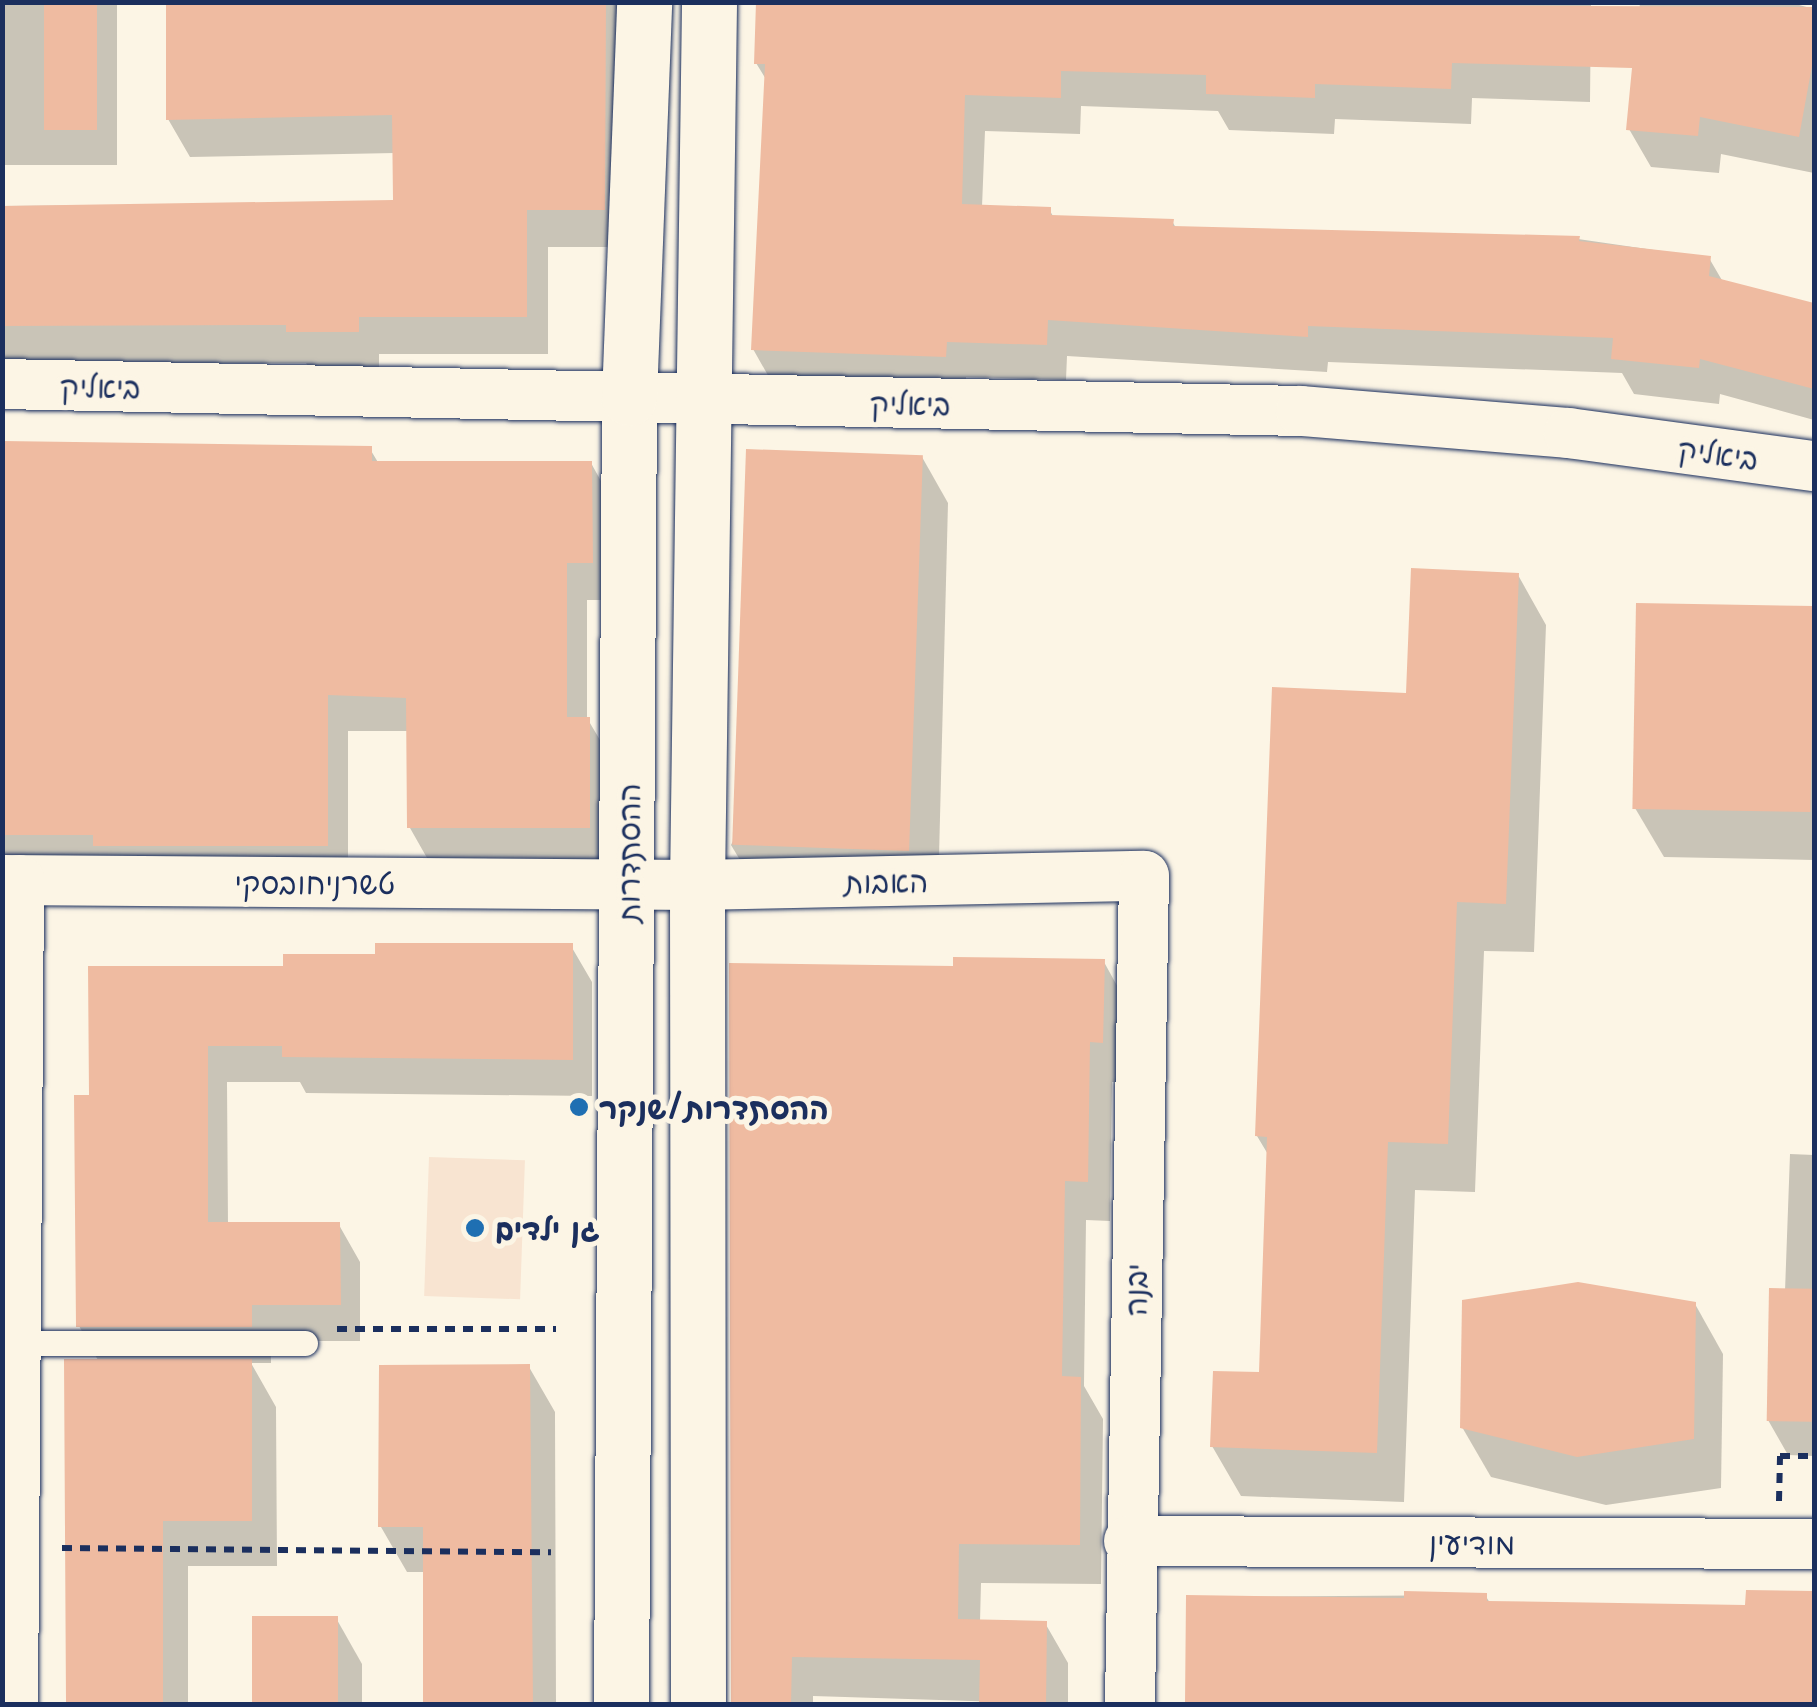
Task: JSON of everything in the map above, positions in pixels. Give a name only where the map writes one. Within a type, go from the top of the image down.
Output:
[{"type":"street","name":"ההסתדרות","points":[[621,1704],[629,398],[644,2]]},
{"type":"street","points":[[698,1704],[696,884],[709,2]]},
{"type":"street","name":"ביאליק","points":[[2,384],[1300,411],[1569,433],[1814,466]]},
{"type":"street","name":"האבות","points":[[628,884],[1144,876]]},
{"type":"street","name":"יבנה","points":[[1130,1704],[1129,1541],[1144,876]]},
{"type":"street","points":[[11,880],[16,1344],[13,1704]]},
{"type":"street","name":"טשרניחובסקי","points":[[11,880],[628,884]]},
{"type":"street","name":"מודיעין","points":[[1129,1541],[1796,1544]]},
{"type":"lane","points":[[16,1344],[305,1343]]},
{"type":"path","points":[[1796,1544],[1780,1456],[1814,1456]]},
{"type":"path","points":[[14,1548],[551,1552]]},
{"type":"shaded area","name":"גן ילדים","points":[[429,1157],[525,1160],[520,1299],[424,1296]]},
{"type":"building","points":[[44,2],[97,2],[97,130],[44,130]]},
{"type":"building","points":[[166,2],[606,2],[605,210],[527,210],[527,317],[359,317],[359,332],[286,332],[286,325],[2,326],[2,206],[393,200],[392,115],[166,120]]},
{"type":"building","points":[[756,2],[1814,7],[1814,55],[1799,137],[1700,117],[1698,136],[1626,130],[1632,68],[1452,63],[1451,89],[1315,84],[1315,98],[1206,94],[1206,75],[1061,71],[1061,98],[965,95],[962,204],[1051,207],[1051,215],[1174,219],[1173,226],[1580,236],[1579,241],[1711,256],[1709,276],[1814,303],[1814,389],[1700,359],[1699,368],[1611,359],[1613,338],[1308,326],[1308,337],[1048,320],[1047,345],[947,342],[946,357],[751,350],[765,64],[754,64]]},
{"type":"building","points":[[2,441],[372,446],[372,461],[592,461],[593,563],[567,563],[567,717],[590,717],[590,828],[407,828],[406,698],[328,695],[328,846],[93,846],[93,835],[2,835]]},
{"type":"building","points":[[746,449],[923,455],[909,851],[732,845]]},
{"type":"building","points":[[1411,568],[1519,573],[1506,904],[1457,902],[1448,1144],[1388,1142],[1377,1453],[1210,1447],[1213,1371],[1259,1372],[1267,1137],[1255,1136],[1272,687],[1406,693]]},
{"type":"building","points":[[1636,603],[1814,606],[1810,812],[1632,809]]},
{"type":"building","points":[[375,943],[573,943],[573,1060],[282,1057],[282,1046],[208,1046],[208,1222],[340,1222],[341,1305],[252,1305],[252,1327],[76,1327],[74,1095],[89,1095],[88,966],[283,966],[283,954],[375,954]]},
{"type":"building","points":[[953,957],[1105,959],[1103,1043],[1090,1042],[1088,1182],[1065,1181],[1062,1376],[1081,1377],[1080,1545],[959,1544],[958,1619],[1047,1621],[1046,1704],[979,1704],[980,1660],[792,1657],[791,1704],[731,1704],[729,963],[953,966]]},
{"type":"building","points":[[1578,1282],[1696,1302],[1694,1439],[1577,1457],[1460,1428],[1462,1300]]},
{"type":"building","points":[[1769,1288],[1814,1289],[1812,1422],[1767,1421]]},
{"type":"building","points":[[64,1359],[252,1359],[252,1521],[163,1521],[163,1704],[66,1704]]},
{"type":"building","points":[[530,1364],[533,1704],[423,1704],[423,1527],[378,1527],[379,1365]]},
{"type":"building","points":[[1746,1590],[1814,1591],[1814,1704],[1185,1704],[1186,1595],[1404,1598],[1404,1591],[1487,1593],[1487,1601],[1745,1605]]},
{"type":"building","points":[[252,1616],[338,1616],[338,1704],[252,1704]]},
{"type":"place","name":"ההסתדרות/שנקר","points":[[579,1107]]},
{"type":"place","name":"גן ילדים","points":[[475,1228]]}]
